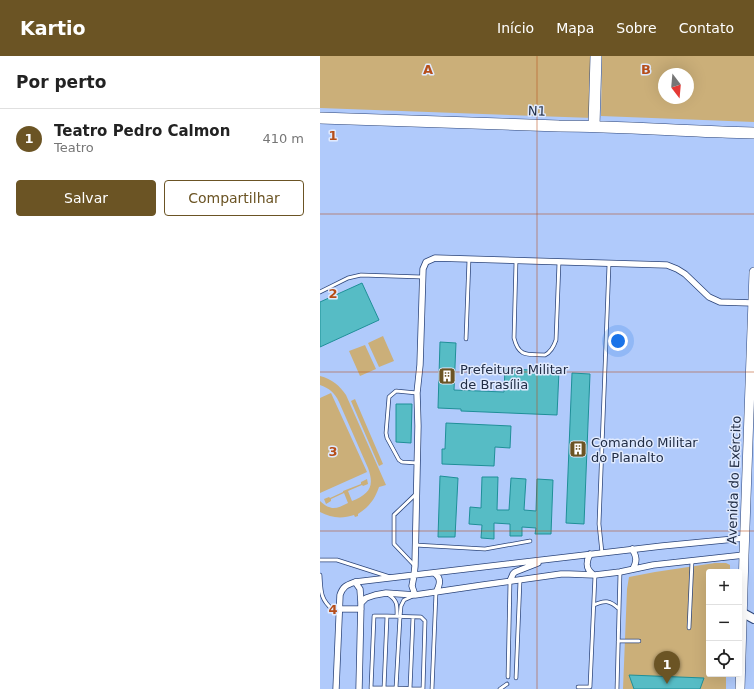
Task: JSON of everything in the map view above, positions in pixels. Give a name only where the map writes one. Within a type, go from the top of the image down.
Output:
[{"type":"highway","points":[[594,126],[596,56]]},
{"type":"highway","name":"N1","points":[[320,118],[594,126],[754,133]]},
{"type":"main road","name":"Avenida do Exército","points":[[740,689],[754,272]]},
{"type":"street","points":[[415,595],[412,586],[415,566],[417,493],[417,393],[420,365],[422,277],[426,262],[436,258],[667,266],[676,268],[709,297],[720,302],[752,303]]},
{"type":"street","points":[[336,689],[340,595],[346,586],[355,582],[632,549],[745,538]]},
{"type":"street","points":[[632,549],[636,555],[636,563],[633,569]]},
{"type":"street","points":[[590,554],[587,565],[590,572],[594,575]]},
{"type":"street","points":[[340,609],[361,606],[366,598],[386,593],[415,595],[510,581],[569,574],[594,575],[620,572],[653,565],[744,555]]},
{"type":"street","points":[[510,581],[513,574],[516,572],[547,560]]},
{"type":"street","points":[[434,573],[438,575],[440,580],[436,592]]},
{"type":"street","points":[[355,582],[360,589],[361,606],[359,689]]},
{"type":"street","points":[[743,613],[754,618]]},
{"type":"lane","points":[[466,339],[469,259]]},
{"type":"lane","points":[[516,261],[514,338],[516,346],[520,352],[525,354],[545,355],[548,354],[555,346],[556,340],[559,262]]},
{"type":"lane","points":[[602,553],[599,524],[609,264]]},
{"type":"lane","points":[[320,292],[348,278],[361,275],[422,277]]},
{"type":"lane","points":[[417,393],[396,391],[389,397],[386,433],[387,438],[399,460],[402,462],[417,463]]},
{"type":"lane","points":[[415,566],[394,544],[394,515],[417,493]]},
{"type":"lane","points":[[415,545],[485,549],[530,541]]},
{"type":"lane","points":[[320,560],[337,560],[394,578]]},
{"type":"lane","points":[[690,628],[692,561]]},
{"type":"lane","points":[[617,689],[620,572]]},
{"type":"lane","points":[[320,575],[320,590],[323,598],[333,610],[340,609]]},
{"type":"lane","points":[[578,687],[590,688],[594,575]]},
{"type":"lane","points":[[516,678],[520,580]]},
{"type":"lane","points":[[508,677],[510,581]]},
{"type":"lane","points":[[433,688],[436,592]]},
{"type":"lane","points":[[386,593],[394,598],[399,617]]},
{"type":"lane","points":[[396,688],[399,617],[401,606],[404,600],[415,595]]},
{"type":"lane","points":[[594,605],[607,601],[614,604],[619,609]]},
{"type":"lane","points":[[374,616],[399,617],[421,617],[425,621],[423,689],[371,688],[374,616]]},
{"type":"lane","points":[[384,688],[387,616]]},
{"type":"lane","points":[[410,688],[413,617]]},
{"type":"lane","points":[[618,641],[639,641]]},
{"type":"lane","points":[[500,689],[507,684]]},
{"type":"shaded area","points":[[320,56],[594,56],[593,118],[320,108]]},
{"type":"shaded area","points":[[602,56],[754,56],[754,122],[601,116]]},
{"type":"shaded area","points":[[383,336],[394,361],[379,367],[368,343]]},
{"type":"shaded area","points":[[365,345],[376,369],[360,376],[349,351]]},
{"type":"shaded area","points":[[320,376],[335,383],[346,395],[386,485],[379,487],[371,502],[358,514],[358,516],[355,517],[354,515],[345,517],[328,516],[320,512],[320,501],[331,508],[340,507],[348,503],[344,493],[331,499],[331,501],[326,504],[324,499],[330,498],[361,484],[361,482],[367,479],[368,484],[348,491],[352,501],[363,496],[369,489],[371,480],[368,468],[339,402],[331,391],[320,385]]},
{"type":"shaded area","points":[[331,393],[367,472],[320,493],[320,398]]},
{"type":"shaded area","points":[[355,399],[383,464],[379,466],[351,401]]},
{"type":"shaded area","points":[[715,563],[726,563],[730,565],[730,569],[706,569],[706,677],[726,677],[726,689],[623,689],[627,589],[629,577]]},
{"type":"building","points":[[362,283],[379,320],[320,347],[320,302]]},
{"type":"building","points":[[440,342],[456,343],[454,390],[504,392],[505,369],[559,371],[557,415],[461,411],[461,409],[438,408]]},
{"type":"building","name":"Comando Militar do Planalto","points":[[572,373],[590,374],[584,524],[566,523]]},
{"type":"building","points":[[396,404],[412,404],[411,443],[396,442]]},
{"type":"building","points":[[446,423],[511,426],[510,448],[495,447],[494,466],[442,464],[442,449],[445,449]]},
{"type":"building","points":[[440,476],[458,478],[455,537],[438,537]]},
{"type":"building","points":[[482,477],[498,477],[497,510],[509,510],[511,478],[526,479],[524,510],[536,511],[537,479],[553,480],[551,534],[535,534],[536,528],[522,527],[522,536],[510,536],[510,524],[494,523],[494,539],[481,538],[482,525],[469,524],[470,507],[481,508]]},
{"type":"building","points":[[629,675],[704,678],[700,689],[634,689]]},
{"type":"place","name":"Prefeitura Militar de Brasília","points":[[447,376]]},
{"type":"place","name":"Comando Militar do Planalto","points":[[578,449]]},
{"type":"place","name":"Teatro Pedro Calmon","points":[[667,684]]}]
